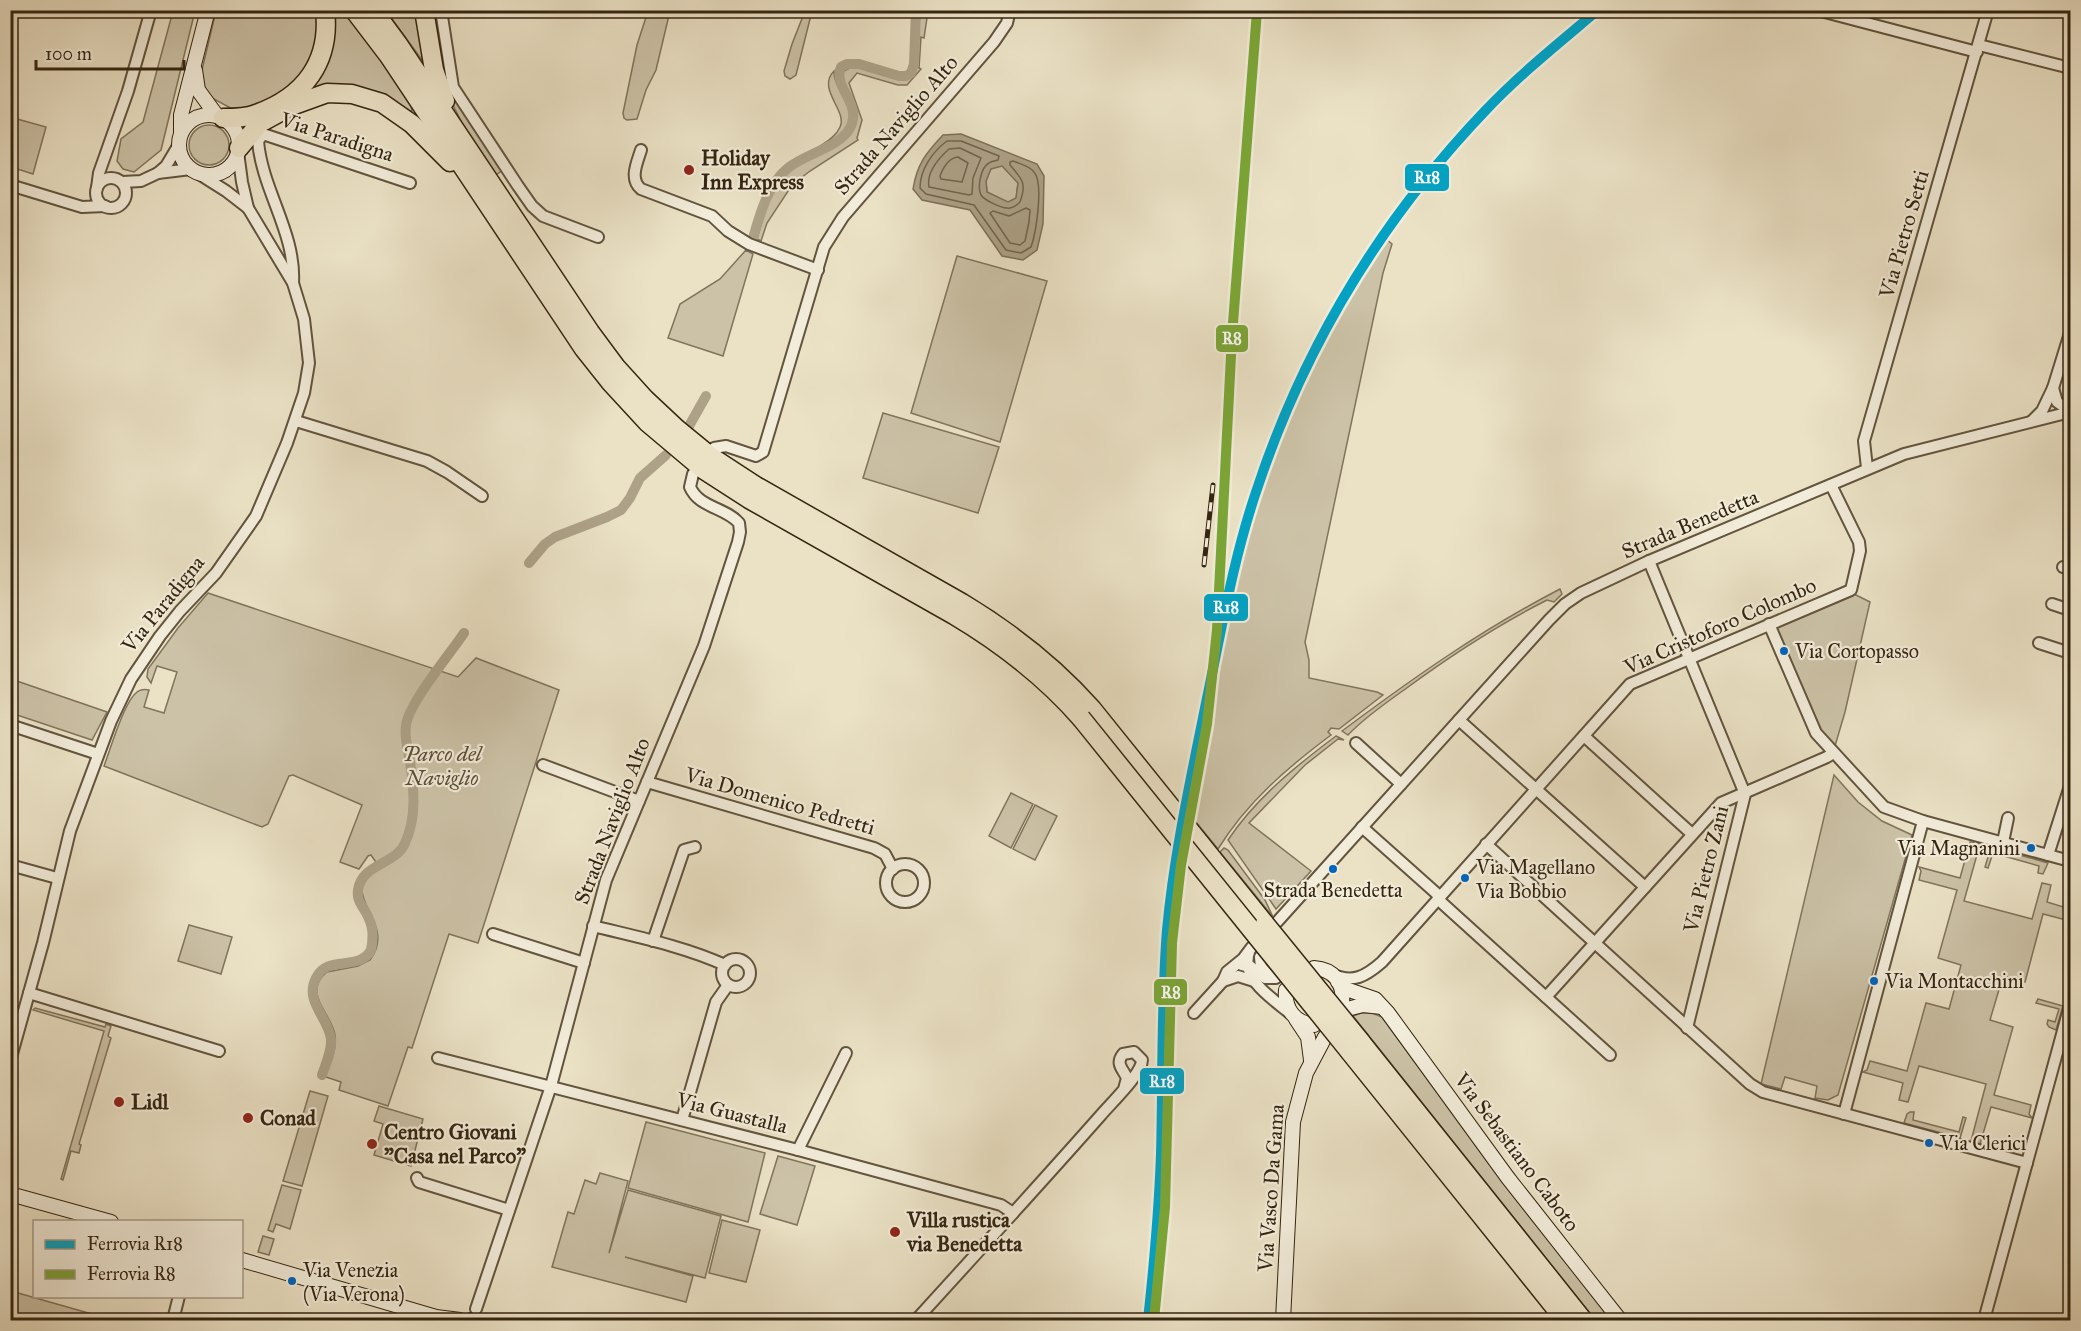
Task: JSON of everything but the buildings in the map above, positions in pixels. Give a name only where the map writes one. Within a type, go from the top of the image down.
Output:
[{"type":"highway","points":[[220,117],[256,114],[288,97],[306,83],[323,51],[326,10]]},
{"type":"highway","points":[[354,10],[389,56],[578,339],[604,374],[647,422],[678,450],[740,494],[980,632],[1086,714]]},
{"type":"highway","points":[[373,10],[609,358],[645,399],[676,429],[746,481],[962,603],[998,626],[1048,666],[1355,1047],[1583,1320]]},
{"type":"highway","points":[[424,10],[434,70],[443,95],[482,161],[495,189]]},
{"type":"highway","points":[[238,150],[260,123],[308,98],[327,93],[352,94],[382,103],[412,124],[447,159],[519,251]]},
{"type":"highway","points":[[1355,1047],[1565,1320]]},
{"type":"highway","points":[[1543,1292],[1559,1320]]},
{"type":"street","points":[[105,206],[97,199],[99,173],[128,91],[151,10]]},
{"type":"street","name":"Via Paradigna","points":[[208,10],[181,115],[180,139],[184,163],[248,208]]},
{"type":"street","points":[[441,10],[453,87],[522,192],[543,216],[597,237]]},
{"type":"street","name":"Strada Naviglio Alto","points":[[714,448],[726,446],[756,456],[761,455],[765,450],[824,247],[843,217],[994,42],[1007,23],[1010,10]]},
{"type":"street","points":[[1817,10],[1978,49],[2070,68]]},
{"type":"street","name":"Via Pietro Setti","points":[[1868,468],[1864,441],[1988,10]]},
{"type":"street","name":"Via Paradigna","points":[[10,1061],[14,1030],[29,993],[70,831],[98,754],[126,689],[173,618],[216,573],[256,516],[296,421],[304,393],[309,363],[304,319],[293,283],[248,208],[242,182],[238,136],[232,126],[220,117],[198,90],[194,64]]},
{"type":"street","points":[[10,185],[82,207],[115,207],[124,201],[141,181],[158,173],[166,166],[187,124],[196,117],[206,115],[220,117]]},
{"type":"street","name":"Via Paradigna","points":[[293,283],[294,271],[289,243],[260,162],[258,141],[263,135],[410,183]]},
{"type":"street","points":[[158,173],[194,171],[207,175],[217,174],[234,162],[238,150]]},
{"type":"street","points":[[641,150],[634,178],[640,189],[712,216],[728,231],[749,244],[818,270]]},
{"type":"street","points":[[106,154],[127,191],[124,201]]},
{"type":"street","points":[[70,203],[96,191],[99,184],[108,178],[121,181],[141,181]]},
{"type":"street","points":[[2029,423],[2042,411],[2053,388],[2070,333]]},
{"type":"street","points":[[2067,346],[2070,373]]},
{"type":"street","points":[[2053,388],[2057,402],[2070,411]]},
{"type":"street","name":"Strada Benedetta","points":[[1277,922],[1560,608],[1581,593],[1649,561],[1904,454],[2070,411]]},
{"type":"street","points":[[296,421],[427,461],[482,496]]},
{"type":"street","name":"Strada Naviglio Alto","points":[[481,1320],[473,1318],[551,1086],[606,880],[704,646],[740,532],[740,525],[736,519],[694,495],[690,485],[693,474]]},
{"type":"street","name":"Via Cristoforo Colombo","points":[[1334,977],[1354,979],[1374,969],[1630,684],[1851,590],[1860,551],[1859,542],[1831,485]]},
{"type":"street","name":"Via Pietro Zani","points":[[1649,561],[1745,794],[1687,1028]]},
{"type":"street","points":[[2052,604],[2070,609]]},
{"type":"street","points":[[1769,624],[1816,733],[1884,807],[1923,821],[2070,861]]},
{"type":"street","points":[[2039,643],[2070,653]]},
{"type":"street","points":[[1459,720],[1645,887]]},
{"type":"street","points":[[10,725],[98,754]]},
{"type":"street","points":[[1584,736],[1692,834]]},
{"type":"street","points":[[1356,743],[1401,784]]},
{"type":"street","points":[[1546,997],[1721,803],[1827,758],[1833,753]]},
{"type":"street","points":[[543,765],[639,801]]},
{"type":"street","name":"Via Domenico Pedretti","points":[[647,783],[874,848],[885,854],[893,869]]},
{"type":"street","points":[[2048,855],[2070,786]]},
{"type":"street","points":[[2003,842],[2008,818]]},
{"type":"street","points":[[1844,1114],[1923,821]]},
{"type":"street","points":[[1362,827],[1610,1055]]},
{"type":"street","points":[[1486,844],[1756,1088],[1763,1092],[2027,1163]]},
{"type":"street","points":[[653,941],[684,849],[695,847]]},
{"type":"street","points":[[10,865],[57,878]]},
{"type":"street","points":[[593,926],[653,941],[707,957],[725,965]]},
{"type":"street","points":[[493,934],[584,963]]},
{"type":"street","points":[[1194,1012],[1251,948],[1247,965],[1249,974],[1293,1015],[1305,1023],[1314,1025]]},
{"type":"street","points":[[1260,957],[1263,970],[1280,982],[1286,1003],[1308,1036],[1311,1060]]},
{"type":"street","points":[[740,960],[747,964],[750,971],[745,984],[734,987],[728,985],[722,975],[725,965],[729,961],[740,960]]},
{"type":"street","points":[[1230,969],[1247,965],[1264,978],[1280,982]]},
{"type":"street","name":"Via Sebastiano Caboto","points":[[1314,968],[1334,977],[1348,990],[1375,999],[1382,1007],[1520,1194],[1620,1320]]},
{"type":"street","points":[[1223,981],[1229,977],[1241,976],[1256,982]]},
{"type":"street","points":[[1334,977],[1342,992],[1344,1006],[1382,1007]]},
{"type":"street","points":[[682,1120],[716,1002],[728,985]]},
{"type":"street","points":[[29,993],[219,1051]]},
{"type":"street","points":[[1984,1320],[2070,1005]]},
{"type":"street","name":"Via Vasco Da Gama","points":[[1282,1320],[1292,1130],[1298,1098],[1311,1060],[1318,1052],[1324,1037]]},
{"type":"street","points":[[798,1150],[846,1053]]},
{"type":"street","name":"Via Guastalla","points":[[438,1058],[798,1150],[998,1204],[1013,1213]]},
{"type":"street","points":[[916,1320],[1124,1089]]},
{"type":"street","points":[[417,1178],[419,1182],[509,1210]]},
{"type":"street","points":[[10,1185],[42,1201],[108,1220]]},
{"type":"street","points":[[10,1194],[42,1201]]},
{"type":"street","points":[[243,1260],[442,1319],[460,1320]]},
{"type":"street","points":[[173,1320],[178,1298]]},
{"type":"green space","points":[[173,11],[195,11],[161,150],[134,172],[123,169],[117,161],[121,139],[143,122]]},
{"type":"green space","points":[[216,11],[321,11],[322,23],[307,74],[261,107],[234,110],[212,98],[203,87],[201,74]]},
{"type":"green space","points":[[331,11],[343,11],[376,53],[411,105],[412,112],[387,97],[359,88],[341,87],[311,91],[309,87]]},
{"type":"green space","points":[[386,11],[420,11],[425,64]]},
{"type":"green space","points":[[427,11],[438,11],[446,67],[504,169],[496,175],[462,123],[447,93]]},
{"type":"green space","points":[[648,11],[670,11],[656,70],[646,90],[637,119],[627,120],[623,113],[637,45]]},
{"type":"green space","points":[[805,11],[812,11],[796,75],[790,79],[785,76],[784,71]]},
{"type":"green space","points":[[919,11],[928,11],[924,38],[921,37],[919,68],[921,69],[907,85],[898,85],[857,73],[849,83],[862,120],[858,140],[792,185],[767,223],[761,241],[757,239],[770,197],[784,175],[802,162],[843,141],[855,125],[855,111],[843,79],[843,72],[852,68],[862,68],[896,79],[905,79],[913,75],[917,65]]},
{"type":"green space","points":[[834,71],[836,82],[849,106],[849,123],[839,135],[816,149],[833,137],[840,127],[840,114],[828,85],[829,78]]},
{"type":"green space","points":[[10,117],[46,127],[33,174],[11,167]]},
{"type":"green space","points":[[209,125],[223,131],[229,145],[223,159],[209,165],[195,159],[189,145],[195,131]]},
{"type":"green space","points":[[1002,165],[1018,183],[1016,199],[1008,203],[987,192],[986,181],[991,168]]},
{"type":"green space","points":[[1386,239],[1392,244],[1383,273],[1305,642],[1309,660],[1309,678],[1383,695],[1339,729],[1331,728],[1328,732],[1331,735],[1284,773],[1255,801],[1218,849],[1191,816],[1218,673],[1250,532],[1280,440],[1302,387],[1356,287]]},
{"type":"green space","points":[[746,250],[753,254],[723,356],[668,338],[680,304],[720,279]]},
{"type":"green space","points":[[957,256],[1047,281],[1000,442],[911,413]]},
{"type":"green space","points":[[883,413],[999,447],[978,513],[863,478]]},
{"type":"green space","points":[[1560,589],[1562,594],[1554,602],[1547,600],[1491,631],[1367,717],[1348,735],[1342,731],[1448,655]]},
{"type":"green space","name":"Parco del Naviglio","points":[[208,593],[458,677],[476,658],[559,690],[478,943],[449,934],[412,1048],[408,1047],[388,1106],[339,1090],[341,1082],[323,1076],[332,1057],[335,1035],[317,996],[320,980],[327,972],[358,966],[370,960],[377,946],[377,932],[363,898],[362,887],[367,877],[380,868],[371,855],[359,869],[340,862],[362,805],[293,775],[289,776],[268,824],[262,827],[104,766],[122,716],[136,693],[149,690],[144,707],[164,713],[177,672],[157,666],[151,683],[147,677],[148,669],[178,628]]},
{"type":"green space","points":[[1854,594],[1870,602],[1835,746],[1818,732],[1774,626]]},
{"type":"green space","points":[[11,679],[107,712],[92,740],[11,713]]},
{"type":"green space","points":[[1336,736],[1344,740],[1338,739],[1305,765],[1249,823],[1311,871],[1276,909],[1228,840],[1264,797]]},
{"type":"green space","points":[[1834,775],[1858,802],[1882,821],[1912,835],[1838,1095],[1828,1100],[1815,1098],[1817,1086],[1785,1077],[1781,1089],[1761,1084]]},
{"type":"green space","points":[[1011,793],[1033,804],[1011,848],[989,836]]},
{"type":"green space","points":[[1035,805],[1057,816],[1035,860],[1013,849]]},
{"type":"green space","points":[[1970,842],[1980,844],[1964,901],[2032,919],[2042,883],[2051,885],[2047,902],[2070,909],[2070,921],[2043,914],[2025,982],[2003,976],[1990,1020],[2013,1027],[1994,1095],[2031,1105],[2029,1114],[2032,1118],[1991,1107],[1980,1144],[1971,1141],[1986,1084],[1919,1066],[1908,1102],[1899,1100],[1903,1083],[1863,1072],[1867,1070],[1870,1061],[1907,1071],[1926,1003],[1949,1009],[1961,965],[1938,958],[1957,890],[1919,880],[1921,871],[1919,867],[1960,878]]},
{"type":"green space","points":[[1991,847],[2048,863],[2043,874],[2038,873],[2039,866],[1993,853],[1988,868],[1985,867]]},
{"type":"green space","points":[[1224,848],[1228,850],[1265,900],[1273,917],[1220,852]]},
{"type":"green space","points":[[189,925],[232,937],[221,974],[178,961]]},
{"type":"green space","points":[[2038,999],[2063,1006],[2056,1030],[2047,1024],[2048,1020],[2055,1022],[2059,1009],[2036,1003]]},
{"type":"green space","points":[[35,1008],[105,1027],[106,1024],[111,1026],[108,1036],[111,1038],[79,1144],[81,1145],[79,1153],[71,1151],[63,1180],[61,1179],[104,1031],[33,1010]]},
{"type":"green space","points":[[1372,1013],[1382,1017],[1493,1169],[1612,1320],[1595,1320],[1353,1016]]},
{"type":"green space","points":[[310,1091],[328,1096],[302,1186],[283,1181]]},
{"type":"green space","points":[[379,1106],[423,1119],[411,1166],[374,1155],[383,1124],[374,1121]]},
{"type":"green space","points":[[1910,1112],[1914,1112],[1913,1120],[1959,1132],[1963,1117],[1966,1118],[1960,1138],[1904,1123]]},
{"type":"green space","points":[[646,1122],[765,1153],[748,1222],[628,1188]]},
{"type":"green space","points":[[778,1156],[815,1166],[797,1225],[760,1214]]},
{"type":"green space","points":[[600,1173],[628,1181],[609,1253],[628,1190],[721,1216],[705,1278],[625,1257],[693,1276],[686,1302],[552,1267],[568,1212],[574,1214],[585,1180],[596,1184]]},
{"type":"green space","points":[[282,1185],[301,1190],[290,1229],[276,1224],[273,1232],[268,1230]]},
{"type":"green space","points":[[722,1220],[760,1230],[746,1282],[709,1273]]},
{"type":"green space","points":[[263,1236],[274,1239],[269,1255],[258,1252]]},
{"type":"green space","points":[[10,1291],[113,1320],[11,1320]]},
{"type":"water","points":[[961,134],[1037,164],[1044,176],[1043,224],[1037,250],[1023,260],[1002,256],[970,210],[922,200],[913,189],[923,159],[943,135]],"holes":[[[1002,166],[1018,183],[1016,198],[1008,202],[987,192],[986,181],[991,169]]]},
{"type":"waterway","points":[[753,238],[766,200],[781,175],[795,163],[838,140],[850,128],[853,111],[840,82],[841,67],[847,64],[859,64],[899,76],[911,73],[914,64],[916,10]]},
{"type":"waterway","points":[[689,426],[706,396]]},
{"type":"waterway","points":[[529,563],[545,544],[555,537],[621,510],[640,478],[666,455]]},
{"type":"waterway","points":[[322,1075],[330,1052],[331,1039],[315,1002],[313,986],[321,971],[336,964],[359,960],[366,957],[371,950],[372,927],[360,902],[358,890],[366,874],[401,850],[409,833],[413,813],[413,793],[406,725],[414,704],[464,633]]},
{"type":"railway","points":[[1204,565],[1213,485]]},
{"type":"rail line","name":"R18","points":[[1148,1320],[1160,1175],[1164,986],[1170,902],[1184,816],[1222,623],[1256,492],[1297,387],[1349,289],[1379,242],[1447,153],[1498,97],[1598,10]]},
{"type":"rail line","name":"R8","points":[[1154,1320],[1165,1207],[1172,943],[1181,865],[1207,724],[1217,630],[1232,336],[1257,11]]},
{"type":"place","name":"Holiday Inn Express","points":[[689,170]]},
{"type":"place","name":"Via Cortopasso","points":[[1784,651]]},
{"type":"place","name":"Via Magnanini","points":[[2031,848]]},
{"type":"place","name":"Strada Benedetta","points":[[1333,869]]},
{"type":"place","name":"Via Magellano Via Bobbio","points":[[1465,878]]},
{"type":"place","name":"Via Montacchini","points":[[1874,981]]},
{"type":"place","name":"Lidl","points":[[119,1102]]},
{"type":"place","name":"Conad","points":[[248,1118]]},
{"type":"place","name":"Via Clerici","points":[[1929,1143]]},
{"type":"place","name":"Centro Giovani \"Casa nel Parco\"","points":[[372,1144]]},
{"type":"place","name":"Villa rustica via Benedetta","points":[[895,1232]]},
{"type":"place","name":"Via Venezia (Via Verona)","points":[[292,1281]]}]
